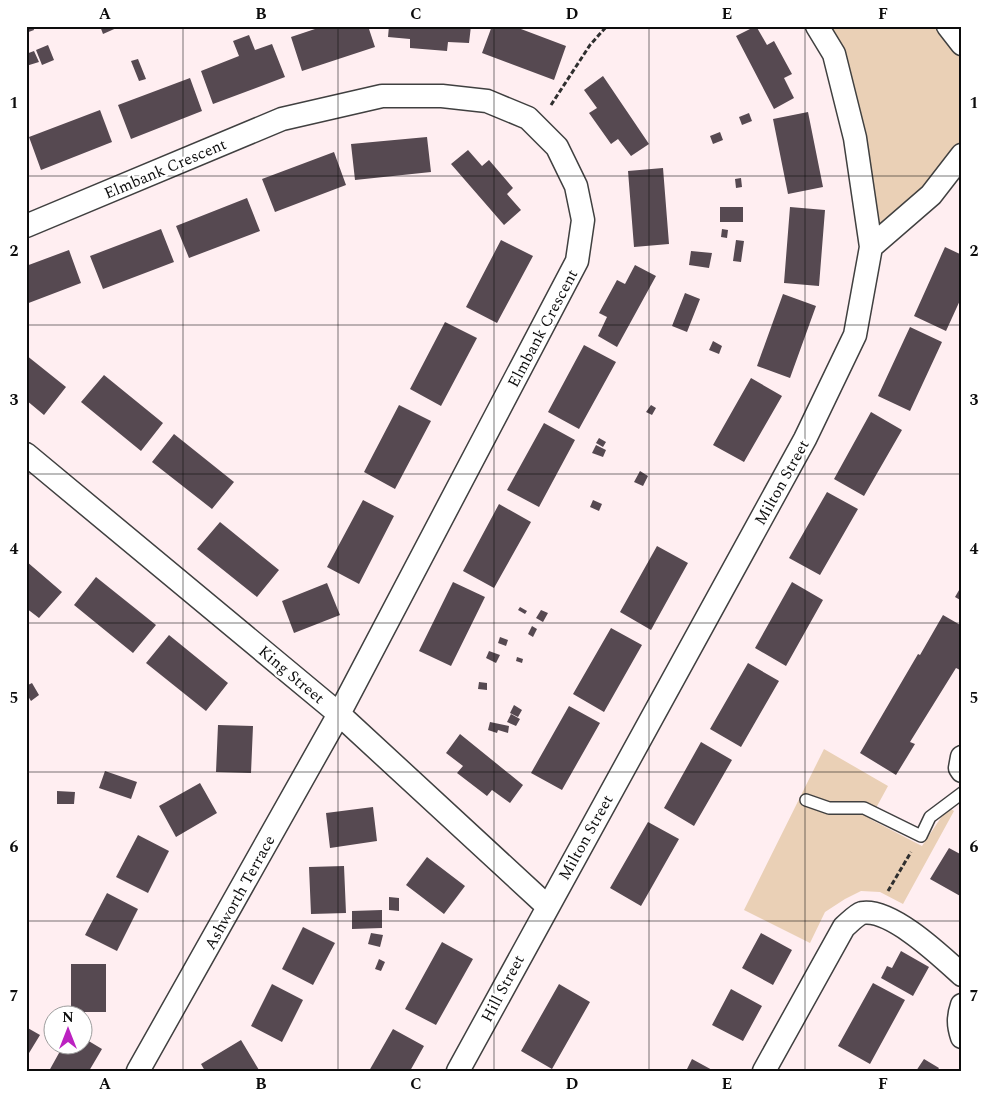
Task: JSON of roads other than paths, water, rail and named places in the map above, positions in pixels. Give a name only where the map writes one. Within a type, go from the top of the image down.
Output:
[{"type":"street","name":"Milton Street","points":[[547,906],[805,439],[855,335],[870,247],[855,138],[834,54],[817,26]]},
{"type":"street","points":[[948,26],[962,44]]},
{"type":"street","name":"Elmbank Crescent","points":[[26,226],[282,119],[382,96],[442,96],[487,101],[528,118],[557,147],[576,186],[583,220],[577,261],[340,714]]},
{"type":"street","points":[[870,247],[931,195],[962,155]]},
{"type":"street","name":"King Street","points":[[26,454],[340,714],[547,906]]},
{"type":"street","name":"Ashworth Terrace","points":[[138,1071],[340,714]]},
{"type":"street","points":[[962,757],[960,768],[962,771]]},
{"type":"street","name":"Hill Street","points":[[458,1071],[547,906]]},
{"type":"street","points":[[764,1071],[844,927],[860,914],[875,913],[885,917],[928,944],[962,975]]},
{"type":"street","points":[[962,1005],[958,1016],[958,1027],[962,1037]]},
{"type":"lane","points":[[806,800],[829,808],[864,808],[921,836],[930,817],[962,793]]}]
